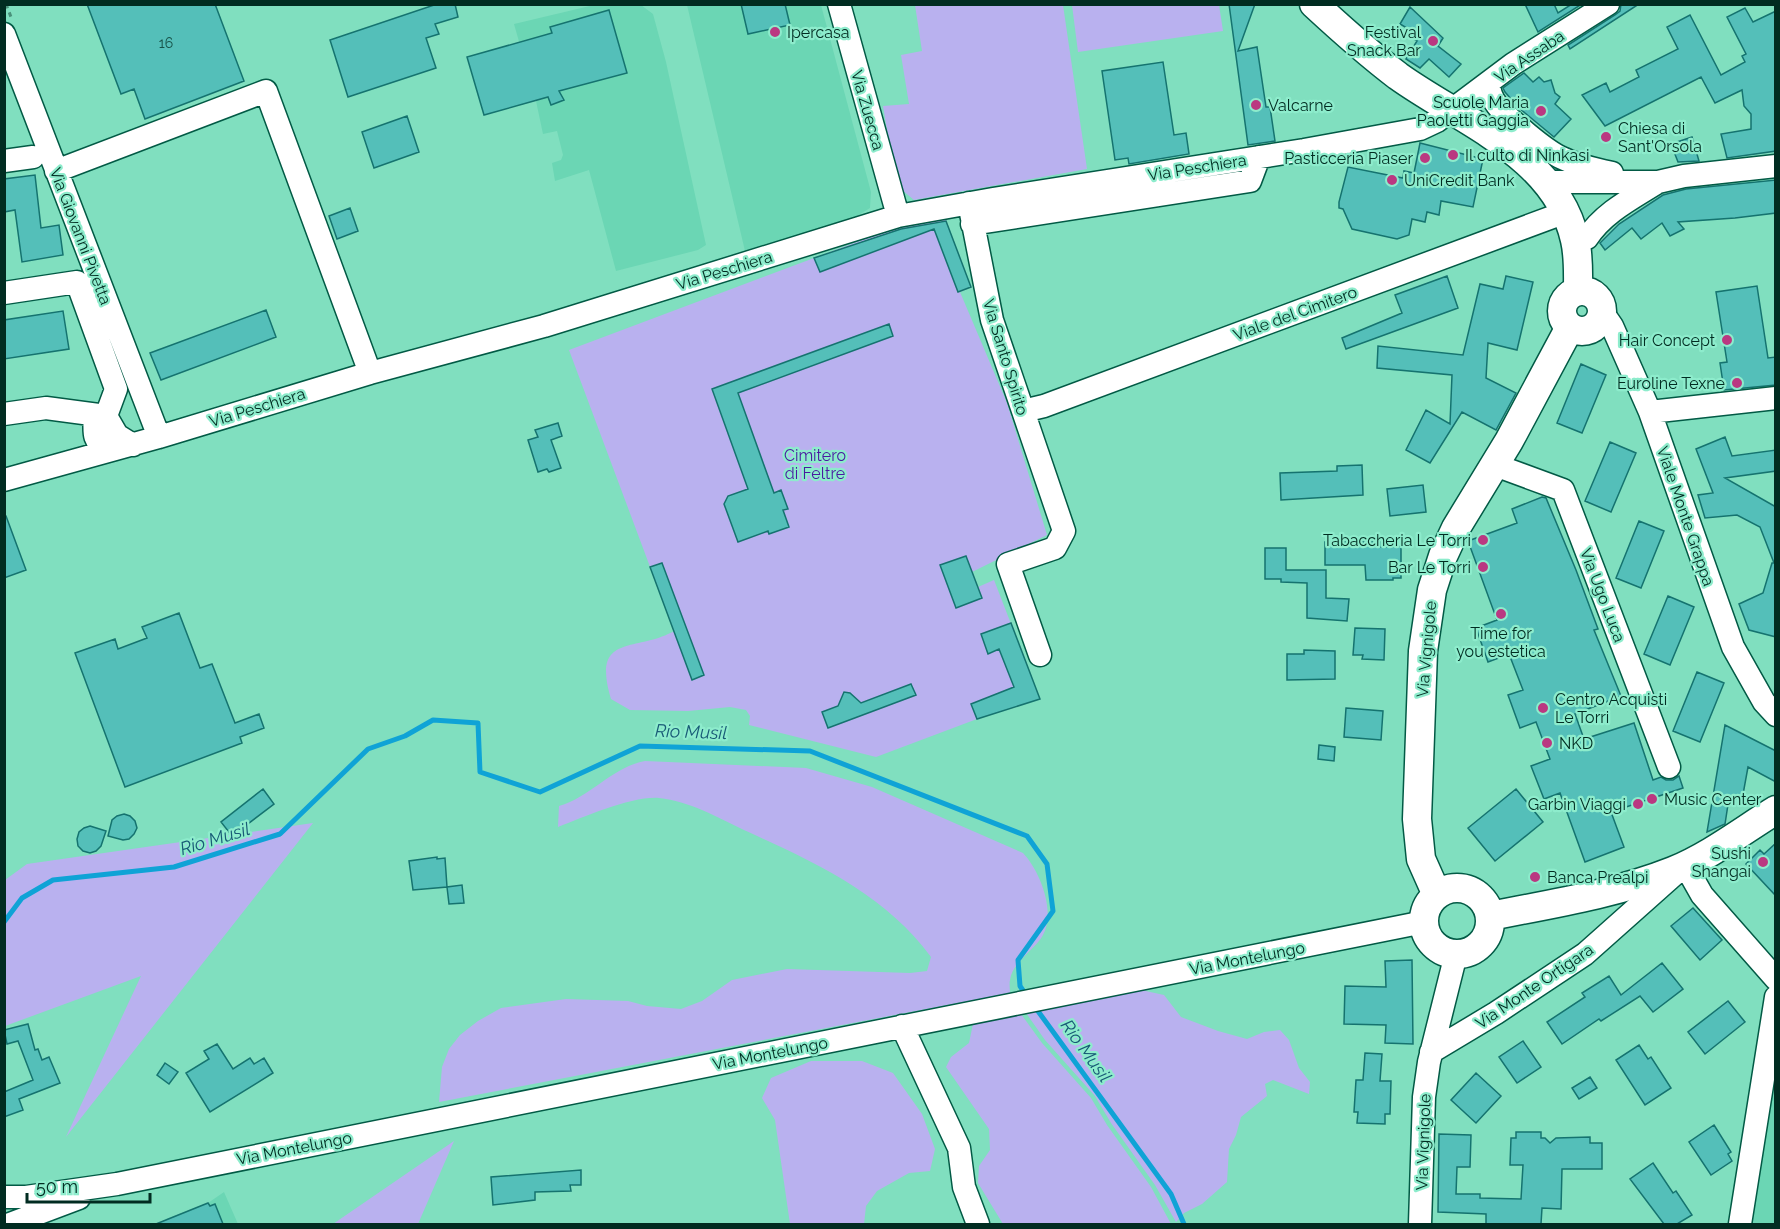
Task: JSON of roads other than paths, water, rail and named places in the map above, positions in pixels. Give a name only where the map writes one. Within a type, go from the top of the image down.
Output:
[{"type":"main road","points":[[1314,4],[1346,34],[1399,76],[1481,128],[1525,160],[1546,182],[1587,238],[1590,256],[1590,298]]},
{"type":"main road","points":[[1566,212],[1575,240],[1578,263],[1590,298]]},
{"type":"main road","name":"Via Vignigole","points":[[1439,893],[1433,886],[1421,859],[1417,819],[1418,746],[1427,615],[1432,590],[1443,555],[1456,528],[1495,465],[1570,327],[1562,316],[1567,297],[1590,298]]},
{"type":"main road","points":[[1490,916],[1594,896],[1672,871],[1713,850],[1776,810]]},
{"type":"main road","points":[[1449,888],[1471,891],[1480,897],[1490,916],[1487,935],[1482,943],[1474,949],[1456,954],[1437,948],[1425,932],[1424,922],[1428,905],[1439,893],[1449,888]]},
{"type":"street","name":"Via Zuecca","points":[[839,4],[898,216]]},
{"type":"street","name":"Via Assaba","points":[[1451,110],[1513,64],[1608,4]]},
{"type":"street","name":"Via Giovanni Pivetta","points":[[5,36],[159,438]]},
{"type":"street","points":[[1489,83],[1489,89],[1496,104],[1538,143],[1560,158],[1597,170],[1658,182]]},
{"type":"street","points":[[56,171],[266,91],[370,373]]},
{"type":"street","name":"Via Peschiera","points":[[4,480],[159,438],[370,373],[544,326],[898,216],[970,213],[1420,129],[1437,121],[1451,110]]},
{"type":"street","points":[[4,161],[33,157]]},
{"type":"street","points":[[1546,182],[1658,182],[1684,176],[1776,166]]},
{"type":"street","points":[[1587,238],[1608,214],[1658,182]]},
{"type":"street","name":"Viale del Cimitero","points":[[1023,411],[1044,406],[1566,212]]},
{"type":"street","name":"Via Santo Spirito","points":[[970,213],[992,320],[1064,531],[1055,548],[1008,564],[1040,655]]},
{"type":"street","points":[[4,293],[77,282],[116,389],[100,415],[94,433],[98,444],[108,451]]},
{"type":"street","name":"Viale Monte Grappa","points":[[1590,298],[1612,326],[1650,412],[1733,647],[1764,702],[1776,715]]},
{"type":"street","points":[[1650,412],[1776,398]]},
{"type":"street","points":[[4,414],[46,408],[100,415],[117,435],[133,445]]},
{"type":"street","name":"Via Ugo Luca","points":[[1495,465],[1563,490],[1669,767]]},
{"type":"street","points":[[1685,865],[1702,895],[1776,979]]},
{"type":"street","name":"Via Monte Ortigara","points":[[1431,1052],[1496,1013],[1585,954],[1685,865]]},
{"type":"street","name":"Via Montelungo","points":[[4,1197],[26,1197],[117,1184],[1424,922]]},
{"type":"street","name":"Via Vignigole","points":[[1420,1224],[1424,1097],[1431,1052],[1456,954]]},
{"type":"street","points":[[1740,1224],[1776,997]]},
{"type":"street","points":[[902,1026],[959,1148],[963,1187],[978,1224]]},
{"type":"street","name":"Via Montelungo","points":[[10,1224],[117,1184]]},
{"type":"waterway","name":"Rio Musil","points":[[4,922],[22,898],[53,880],[174,867],[280,834],[368,749],[405,736],[433,720],[478,723],[480,772],[540,792],[640,746],[810,751],[1027,836],[1047,864],[1053,911],[1018,960],[1020,986],[1026,995]]},
{"type":"waterway","name":"Rio Musil","points":[[1035,1007],[1171,1194],[1184,1224]]},
{"type":"place","name":"Ipercasa","points":[[775,32]]},
{"type":"place","name":"Festival Snack Bar","points":[[1433,41]]},
{"type":"place","name":"Valcarne","points":[[1256,105]]},
{"type":"place","name":"Scuole Maria Paoletti Gaggia","points":[[1541,111]]},
{"type":"place","name":"Chiesa di Sant'Orsola","points":[[1606,137]]},
{"type":"place","name":"Il culto di Ninkasi","points":[[1453,155]]},
{"type":"place","name":"Pasticceria Piaser","points":[[1425,158]]},
{"type":"place","name":"UniCredit Bank","points":[[1392,180]]},
{"type":"place","name":"Hair Concept","points":[[1727,340]]},
{"type":"place","name":"Euroline Texne","points":[[1737,383]]},
{"type":"place","name":"Tabaccheria Le Torri","points":[[1483,540]]},
{"type":"place","name":"Bar Le Torri","points":[[1483,567]]},
{"type":"place","name":"Time for you estetica","points":[[1501,614]]},
{"type":"place","name":"Centro Acquisti Le Torri","points":[[1543,708]]},
{"type":"place","name":"NKD","points":[[1547,743]]},
{"type":"place","name":"Music Center","points":[[1652,799]]},
{"type":"place","name":"Garbin Viaggi","points":[[1638,804]]},
{"type":"place","name":"Sushi Shangai","points":[[1763,862]]},
{"type":"place","name":"Banca Prealpi","points":[[1535,877]]},
{"type":"park label","name":"Cimitero di Feltre","points":[[815,464]]}]
